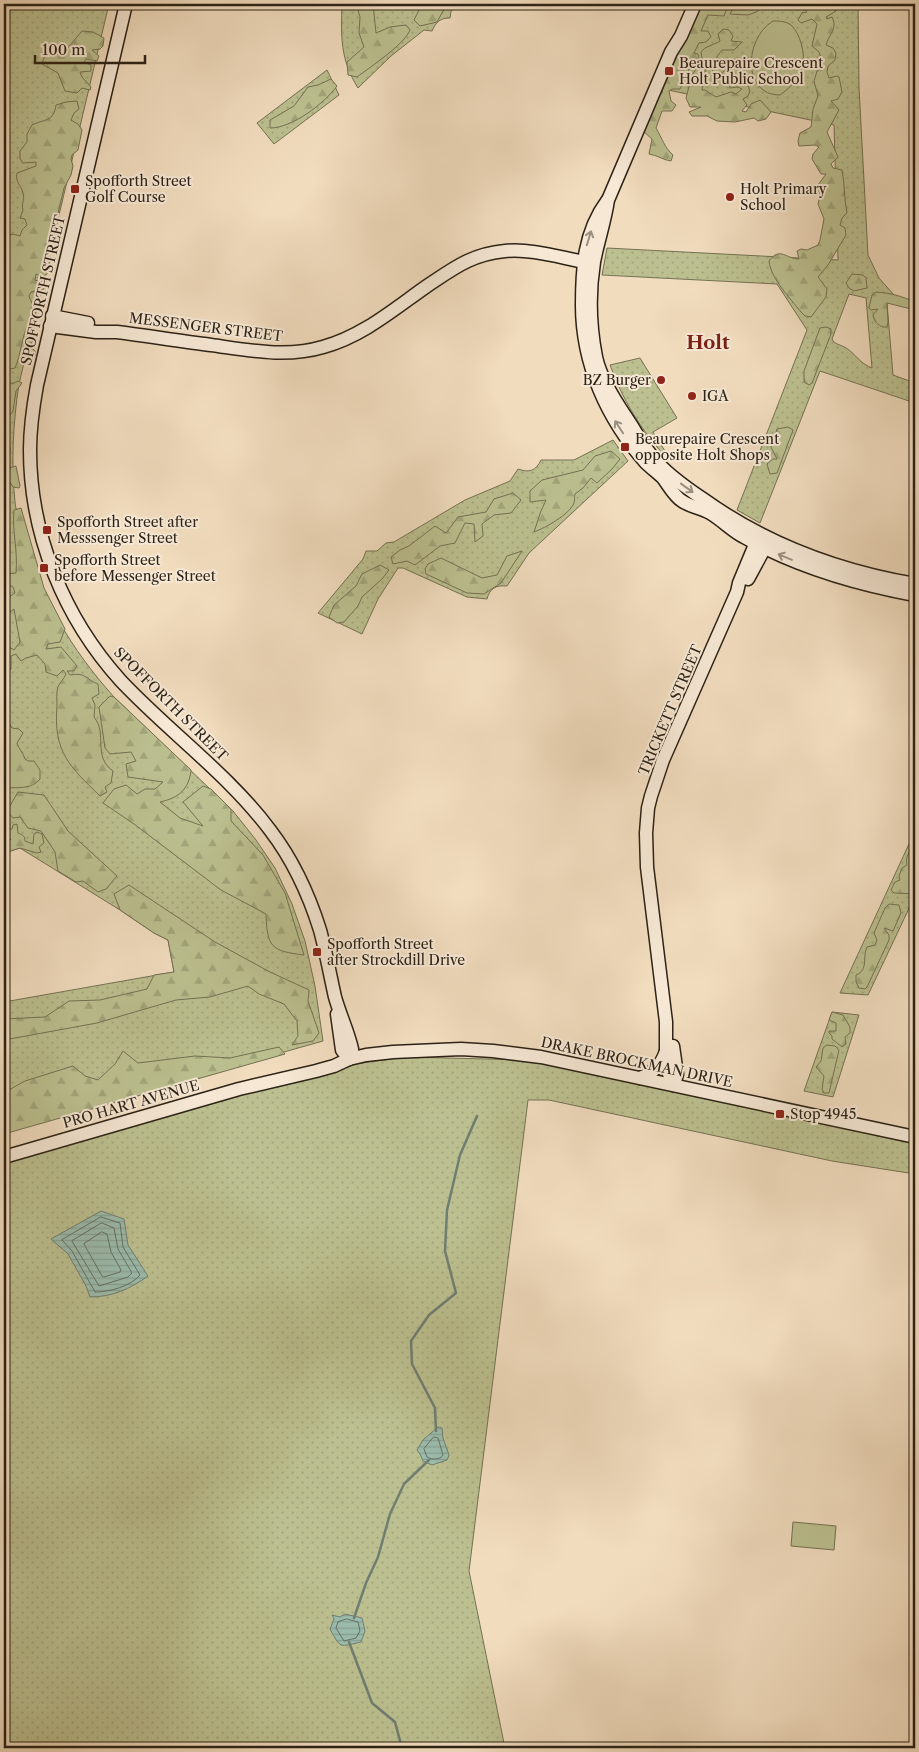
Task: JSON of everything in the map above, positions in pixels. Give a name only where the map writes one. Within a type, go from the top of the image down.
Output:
[{"type":"street","name":"SPOFFORTH STREET","points":[[126,4],[36,385],[30,451],[36,514],[43,542],[61,590],[88,638],[122,681],[237,790],[255,810],[288,856],[308,897],[320,931],[336,999],[340,1046],[344,1055],[349,1059]]},
{"type":"street","points":[[695,4],[687,12],[608,200],[592,226],[588,263],[597,359],[616,402],[646,450],[673,477],[791,560],[833,575],[915,595]]},
{"type":"street","name":"MESSENGER STREET","points":[[51,321],[84,322],[117,332],[264,352],[303,351],[344,340],[365,330],[452,269],[471,258],[489,253],[508,251],[528,252],[588,263]]},
{"type":"street","points":[[762,540],[852,571],[915,584]]},
{"type":"street","name":"TRICKETT STREET","points":[[674,1086],[677,1074],[670,1050],[647,867],[646,833],[650,802],[663,760],[737,592],[746,584],[762,540]]},
{"type":"street","name":"DRAKE BROCKMAN DRIVE","points":[[349,1059],[393,1052],[438,1050],[489,1050],[540,1057],[915,1137]]},
{"type":"street","points":[[640,1078],[650,1074],[659,1067],[670,1050],[683,1074],[697,1090]]},
{"type":"street","name":"PRO HART AVENUE","points":[[4,1157],[267,1081],[334,1066],[349,1059]]},
{"type":"green space","points":[[4,4],[109,4],[19,384],[15,413],[13,458],[16,510],[39,580],[59,622],[84,660],[114,697],[233,811],[275,868],[292,904],[305,941],[315,986],[323,1041],[4,1131],[4,1002],[174,972],[168,940],[20,848],[4,853]]},
{"type":"green space","points":[[342,4],[462,4],[451,11],[450,18],[439,21],[432,31],[424,30],[391,56],[358,88],[348,67],[343,48]]},
{"type":"green space","points":[[356,4],[373,4],[376,33],[390,27],[406,25],[410,30],[407,36],[394,49],[357,77],[348,75],[347,62],[364,47],[359,33],[360,17]]},
{"type":"green space","points":[[428,4],[447,4],[437,22],[420,26],[414,20],[420,8]]},
{"type":"green space","points":[[703,4],[723,4],[727,8],[724,16],[708,15],[701,31],[708,31],[711,37],[706,42],[699,43],[694,53],[698,54],[700,62],[702,58],[701,52],[720,41],[718,34],[723,29],[729,30],[733,36],[731,41],[742,42],[734,50],[722,50],[716,58],[723,62],[726,70],[717,76],[713,73],[711,63],[707,63],[702,90],[716,97],[731,92],[736,94],[742,89],[738,87],[730,88],[729,84],[738,81],[745,82],[750,91],[748,96],[743,99],[747,105],[742,111],[746,112],[751,104],[760,100],[771,112],[766,119],[758,121],[754,118],[735,122],[717,121],[707,116],[692,116],[689,112],[701,107],[690,107],[686,98],[692,75],[696,69],[695,67],[689,69],[680,89],[669,91],[671,101],[676,105],[672,111],[662,111],[656,128],[665,146],[673,155],[671,161],[649,154],[652,139],[643,131],[657,97],[662,93],[665,74],[671,77],[673,60]]},
{"type":"green space","points":[[708,4],[858,4],[859,88],[868,255],[879,278],[894,295],[887,303],[893,375],[915,383],[915,403],[820,371],[760,523],[737,510],[807,330],[777,284],[602,275],[607,248],[838,260],[834,125],[668,90]],"holes":[[[849,294],[866,298],[872,368],[832,339]]]},
{"type":"green space","points":[[748,4],[787,4],[784,7],[763,7],[748,15],[730,14],[732,10]]},
{"type":"green space","points":[[791,4],[831,4],[836,11],[826,17],[827,19],[832,17],[834,25],[826,45],[833,48],[836,53],[835,60],[828,66],[827,72],[829,78],[839,77],[842,92],[838,99],[831,101],[839,110],[827,132],[838,157],[831,164],[833,168],[842,170],[847,213],[842,218],[840,225],[845,228],[846,235],[828,265],[818,277],[827,289],[826,297],[811,317],[805,316],[801,312],[782,288],[773,275],[769,261],[776,254],[799,259],[797,251],[801,249],[807,250],[818,245],[824,219],[818,204],[820,196],[818,185],[826,174],[821,174],[812,159],[813,154],[819,147],[815,145],[799,146],[798,141],[800,133],[811,127],[813,109],[818,96],[814,81],[821,58],[819,52],[812,46],[817,24],[812,19],[801,23],[798,20],[802,13],[807,12],[804,9],[796,10]]},
{"type":"green space","points":[[773,21],[785,22],[795,29],[800,39],[803,55],[802,69],[798,77],[780,95],[768,93],[759,86],[753,76],[751,65],[752,52],[757,40],[763,29]]},
{"type":"green space","points":[[82,31],[93,32],[104,38],[103,46],[100,49],[92,50],[99,56],[97,61],[86,59],[84,62],[91,65],[91,71],[80,72],[91,87],[90,90],[82,88],[77,93],[65,91],[58,73],[42,64],[45,55],[59,54],[67,49]]},
{"type":"green space","points":[[327,70],[339,95],[274,144],[257,123]]},
{"type":"green space","points":[[331,79],[337,86],[316,107],[288,124],[270,128],[270,120],[294,106],[308,87]]},
{"type":"green space","points":[[77,101],[79,109],[74,113],[71,120],[78,124],[82,130],[78,150],[72,155],[71,159],[73,166],[71,175],[64,188],[55,226],[56,238],[55,242],[52,243],[48,257],[50,260],[48,273],[43,277],[36,274],[35,280],[42,282],[44,289],[31,292],[29,296],[34,308],[33,330],[38,337],[31,343],[35,356],[27,359],[23,357],[30,332],[27,327],[15,368],[4,370],[4,293],[7,283],[4,278],[4,237],[13,234],[20,236],[22,230],[27,225],[25,219],[20,218],[23,210],[23,195],[17,181],[17,173],[36,166],[36,162],[23,163],[20,159],[20,151],[27,142],[27,134],[32,125],[51,117],[56,105]]},
{"type":"green space","points":[[852,274],[863,275],[866,278],[867,288],[854,291],[849,288],[846,283]]},
{"type":"green space","points":[[876,292],[896,295],[915,302],[915,310],[887,303],[888,322],[887,327],[883,327],[875,321],[873,315],[878,309],[871,310],[869,308],[872,295]]},
{"type":"green space","points":[[826,327],[831,329],[831,334],[812,383],[809,385],[804,382],[804,371],[820,328]]},
{"type":"green space","points":[[640,358],[677,418],[653,432],[665,451],[662,453],[632,412],[620,390],[610,365]]},
{"type":"green space","points":[[4,378],[12,384],[18,381],[22,383],[16,391],[13,411],[7,419],[8,423],[4,427]]},
{"type":"green space","points":[[788,427],[793,430],[777,473],[770,474],[767,464],[773,459],[777,459],[771,447],[777,429]]},
{"type":"green space","points":[[8,433],[8,438],[5,442],[9,444],[10,449],[4,465],[4,434]]},
{"type":"green space","points":[[613,440],[628,461],[529,553],[507,586],[494,588],[487,599],[467,597],[403,568],[398,568],[378,599],[362,634],[318,613],[363,559],[366,551],[377,551],[386,543],[394,542],[465,500],[510,481],[518,469],[532,470],[537,467],[541,460],[574,460]]},
{"type":"green space","points":[[611,451],[620,459],[612,469],[597,483],[591,478],[575,494],[574,503],[568,512],[534,532],[546,500],[530,502],[530,491],[542,480],[583,470],[595,456]]},
{"type":"green space","points":[[4,465],[6,469],[16,466],[20,486],[19,488],[13,487],[9,481],[9,503],[4,506]]},
{"type":"green space","points":[[513,493],[521,500],[511,513],[494,515],[482,524],[483,536],[475,542],[474,524],[465,523],[455,543],[440,546],[415,565],[407,561],[393,564],[391,557],[435,526],[446,533],[458,517],[486,512],[494,499]]},
{"type":"green space","points":[[21,508],[44,588],[65,629],[60,642],[48,644],[46,649],[61,647],[77,666],[74,671],[67,671],[70,675],[79,674],[98,684],[99,694],[92,698],[95,705],[94,717],[100,731],[103,759],[113,771],[111,783],[105,787],[107,792],[100,796],[72,767],[61,747],[56,722],[57,689],[66,674],[63,670],[57,676],[46,672],[45,664],[37,655],[21,661],[16,654],[11,656],[11,669],[4,673],[4,644],[14,650],[20,642],[14,609],[10,612],[6,621],[4,621],[4,595],[9,597],[15,593],[13,587],[6,583],[4,576],[16,573],[14,510]]},
{"type":"green space","points":[[4,521],[10,553],[4,557]]},
{"type":"green space","points":[[522,551],[501,583],[484,594],[467,593],[426,574],[425,569],[428,564],[441,558],[482,578],[497,575],[507,556]]},
{"type":"green space","points":[[380,565],[389,570],[362,597],[358,606],[344,622],[337,623],[329,617],[334,605],[356,586],[362,574]]},
{"type":"green space","points":[[110,696],[114,697],[191,770],[188,783],[182,792],[160,802],[180,818],[203,826],[183,802],[203,786],[211,789],[231,809],[231,821],[263,855],[285,893],[304,955],[284,952],[278,949],[270,940],[266,914],[221,890],[103,803],[114,789],[126,785],[137,794],[145,789],[155,789],[163,782],[128,777],[126,764],[136,761],[131,752],[110,754],[105,748],[99,707]]},
{"type":"green space","points":[[4,719],[12,728],[19,729],[23,733],[17,743],[25,759],[34,761],[40,770],[40,779],[32,785],[4,788],[4,734],[7,727],[4,729]]},
{"type":"green space","points":[[18,792],[44,795],[68,831],[117,876],[106,889],[98,892],[83,881],[76,882],[58,871],[55,852],[41,831],[28,828],[20,817],[13,818],[7,811]]},
{"type":"green space","points":[[17,824],[18,833],[25,838],[25,841],[33,844],[34,834],[37,832],[42,834],[44,843],[39,847],[41,852],[37,853],[20,848],[4,853],[4,839],[11,840],[8,836],[4,836],[4,830],[12,829],[13,825]]},
{"type":"green space","points":[[915,831],[915,900],[913,900],[868,995],[840,993]]},
{"type":"green space","points":[[915,845],[915,894],[894,893],[891,890],[895,882],[900,880],[899,876],[902,868],[907,865],[907,856]]},
{"type":"green space","points":[[129,885],[215,942],[270,972],[309,990],[308,1001],[319,1033],[313,1041],[292,1045],[298,1036],[297,1021],[284,1004],[259,994],[248,986],[210,997],[176,1000],[97,1023],[4,1040],[4,1019],[45,1017],[69,1001],[100,1000],[147,989],[154,975],[174,972],[168,940],[120,910],[114,894]]},
{"type":"green space","points":[[889,904],[899,905],[901,913],[893,931],[884,928],[889,935],[889,940],[867,987],[865,989],[859,988],[856,982],[856,975],[864,967],[867,947],[875,945],[877,940],[874,933],[885,908]]},
{"type":"green space","points":[[832,1012],[859,1015],[833,1097],[804,1091]]},
{"type":"green space","points":[[832,1012],[843,1015],[850,1027],[850,1033],[845,1037],[846,1044],[842,1047],[832,1039],[829,1033],[829,1031],[836,1031],[836,1023],[829,1020]]},
{"type":"green space","points":[[827,1045],[835,1046],[839,1050],[829,1093],[824,1093],[822,1089],[824,1076],[816,1067],[821,1061],[823,1048]]},
{"type":"green space","points":[[279,1047],[285,1054],[4,1134],[4,1079],[7,1091],[25,1081],[73,1066],[85,1076],[98,1080],[115,1064],[123,1051],[138,1063],[195,1056],[230,1058]]},
{"type":"green space","points":[[407,1057],[526,1060],[915,1137],[915,1174],[832,1161],[549,1100],[528,1100],[469,1571],[505,1748],[9,1748],[4,1682],[4,1157],[254,1085],[356,1064]]},
{"type":"green space","points":[[793,1522],[836,1526],[834,1550],[791,1546]]},
{"type":"water","points":[[101,1211],[124,1219],[128,1245],[148,1276],[120,1291],[106,1296],[90,1297],[68,1254],[51,1239]]},
{"type":"water","points":[[438,1427],[442,1428],[443,1438],[449,1455],[447,1460],[432,1465],[423,1461],[417,1450],[423,1440]]},
{"type":"water","points":[[345,1614],[362,1618],[365,1631],[361,1642],[341,1645],[330,1629],[334,1619],[332,1615],[340,1617]]},
{"type":"waterway","points":[[436,1431],[435,1408],[412,1364],[411,1341],[429,1315],[456,1293],[445,1251],[447,1210],[460,1155],[477,1116]]},
{"type":"waterway","points":[[354,1618],[366,1583],[378,1557],[390,1514],[404,1484],[429,1460]]},
{"type":"waterway","points":[[349,1642],[372,1703],[395,1722],[402,1748]]},
{"type":"place","name":"Beaurepaire Crescent Holt Public School","points":[[669,71]]},
{"type":"place","name":"Spofforth Street Golf Course","points":[[75,189]]},
{"type":"place","name":"Holt Primary School","points":[[730,197]]},
{"type":"place","name":"BZ Burger","points":[[661,380]]},
{"type":"place","name":"IGA","points":[[692,396]]},
{"type":"place","name":"Beaurepaire Crescent opposite Holt Shops","points":[[625,447]]},
{"type":"place","name":"Spofforth Street after Messsenger Street","points":[[47,530]]},
{"type":"place","name":"Spofforth Street before Messenger Street","points":[[44,568]]},
{"type":"place","name":"Spofforth Street after Strockdill Drive","points":[[317,952]]},
{"type":"place","name":"Stop 4945","points":[[780,1114]]},
{"type":"district","name":"Holt","points":[[708,342]]}]
